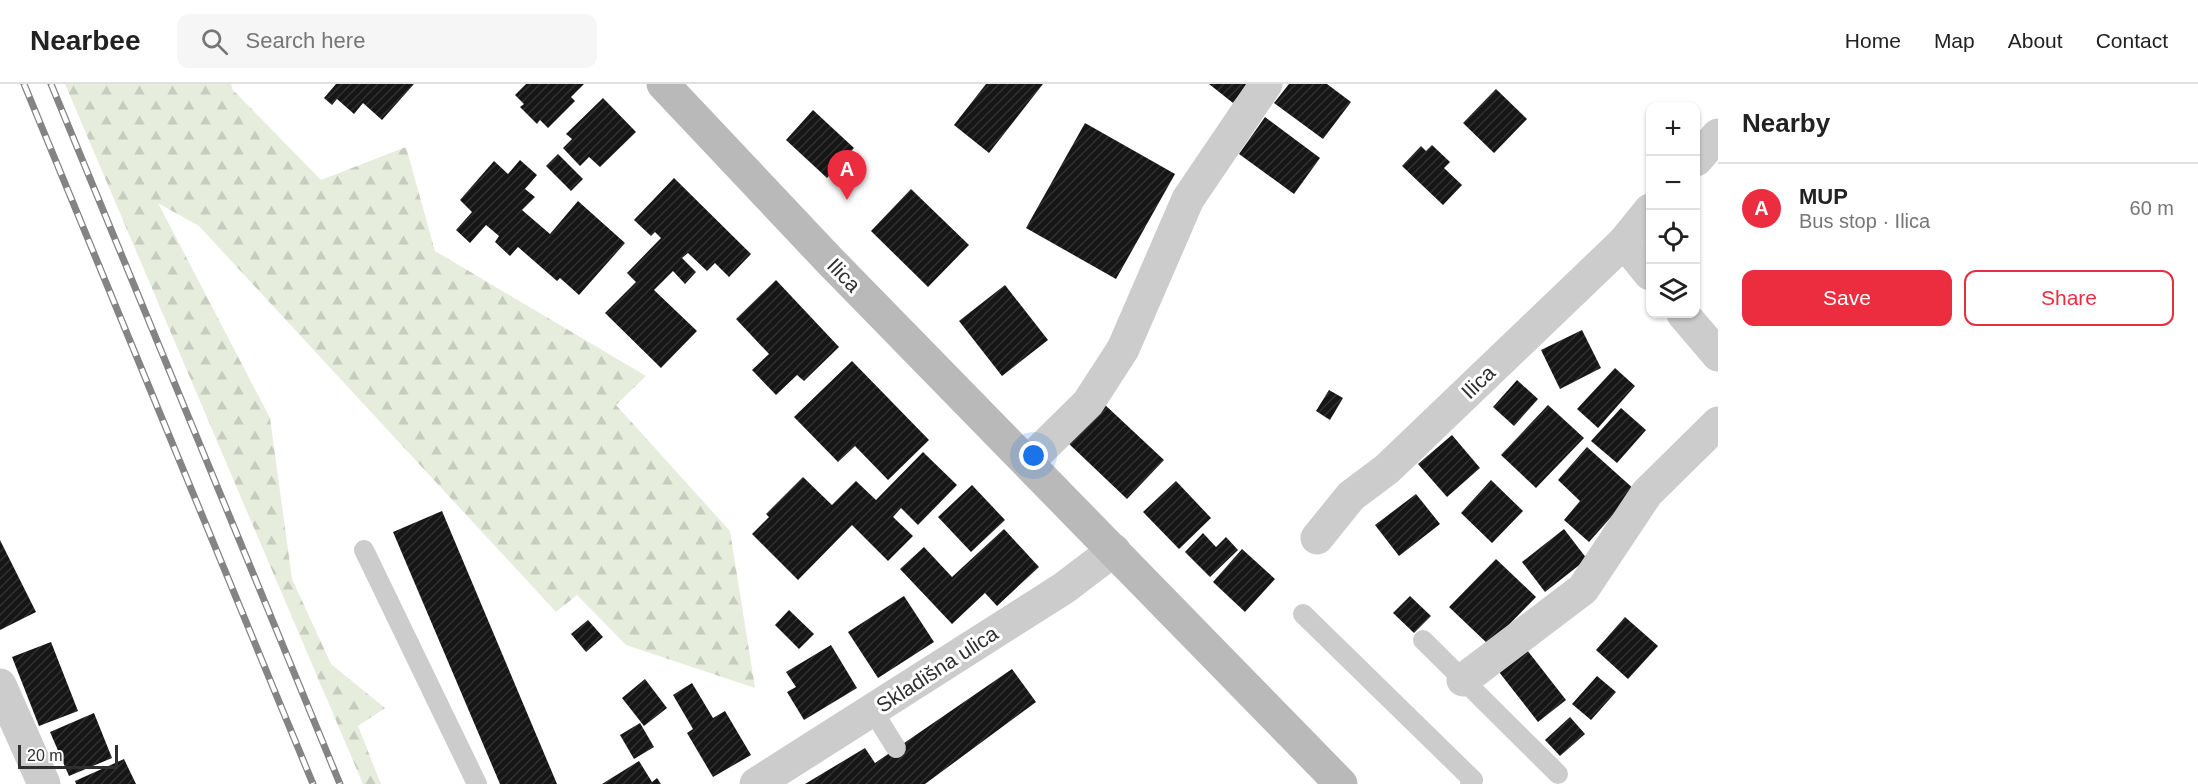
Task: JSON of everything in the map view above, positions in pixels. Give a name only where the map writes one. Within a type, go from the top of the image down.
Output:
[{"type":"main road","name":"Ilica","points":[[663,84],[830,261],[1341,784]]},
{"type":"street","points":[[1028,462],[1088,403],[1124,349],[1188,199],[1266,84]]},
{"type":"street","points":[[1699,156],[1718,135]]},
{"type":"street","points":[[1638,225],[1648,264]]},
{"type":"street","name":"Ilica","points":[[1317,538],[1351,496],[1387,470],[1638,225]]},
{"type":"street","points":[[1686,318],[1718,356]]},
{"type":"street","points":[[1463,680],[1583,589],[1647,493],[1718,423]]},
{"type":"street","name":"Skladišna ulica","points":[[756,784],[1064,588],[1114,550]]},
{"type":"street","points":[[0,686],[44,784]]},
{"type":"lane","points":[[364,550],[477,784]]},
{"type":"lane","points":[[1304,614],[1473,780],[1470,784]]},
{"type":"lane","points":[[1423,640],[1558,774]]},
{"type":"lane","points":[[873,711],[896,748]]},
{"type":"green space","points":[[65,84],[231,84],[233,90],[321,180],[406,147],[435,251],[646,376],[616,405],[730,531],[755,688],[626,645],[577,595],[556,612],[199,226],[158,203],[270,418],[292,579],[331,664],[385,708],[358,726],[381,784],[363,784]]},
{"type":"building","points":[[336,84],[414,84],[382,120],[363,103],[354,114],[337,99],[332,105],[324,98]]},
{"type":"building","points":[[526,84],[584,84],[571,97],[575,101],[548,128],[540,120],[537,124],[520,107],[524,104],[515,95]]},
{"type":"building","points":[[986,84],[1043,84],[989,153],[954,125]]},
{"type":"building","points":[[1209,84],[1248,84],[1233,103]]},
{"type":"building","points":[[1289,84],[1327,84],[1351,102],[1323,139],[1274,103]]},
{"type":"building","points":[[1496,89],[1527,119],[1494,153],[1463,123]]},
{"type":"building","points":[[603,98],[636,132],[600,167],[589,157],[580,166],[563,148],[572,139],[566,134]]},
{"type":"building","points":[[813,110],[854,148],[827,178],[786,140]]},
{"type":"building","points":[[1265,117],[1320,158],[1294,194],[1239,154]]},
{"type":"building","points":[[1085,123],[1175,174],[1116,279],[1026,228]]},
{"type":"building","points":[[1432,145],[1450,162],[1444,168],[1462,185],[1443,205],[1402,166],[1421,146],[1426,151]]},
{"type":"building","points":[[558,154],[583,179],[571,191],[546,166]]},
{"type":"building","points":[[520,160],[537,175],[525,189],[535,197],[522,210],[550,234],[578,201],[625,243],[579,295],[560,278],[557,281],[518,247],[510,256],[495,242],[499,236],[486,225],[470,243],[456,230],[472,212],[460,200],[494,161],[508,174]]},
{"type":"building","points":[[674,178],[751,254],[729,277],[715,263],[707,271],[688,253],[682,258],[696,272],[685,284],[673,271],[654,290],[697,331],[661,368],[605,313],[636,282],[627,273],[661,238],[655,232],[651,236],[634,220]]},
{"type":"building","points":[[911,189],[969,245],[928,287],[871,231]]},
{"type":"building","points":[[776,280],[839,347],[804,381],[797,375],[776,395],[752,370],[769,354],[736,319]]},
{"type":"building","points":[[1005,285],[1048,340],[1002,376],[959,321]]},
{"type":"building","points":[[1582,330],[1601,368],[1560,389],[1541,350]]},
{"type":"building","points":[[852,361],[929,440],[888,480],[855,446],[838,462],[794,417]]},
{"type":"building","points":[[1615,368],[1635,386],[1598,428],[1577,409]]},
{"type":"building","points":[[1517,380],[1538,399],[1514,426],[1493,407]]},
{"type":"building","points":[[1329,390],[1343,398],[1330,420],[1316,411]]},
{"type":"building","points":[[1103,403],[1164,460],[1127,499],[1067,442]]},
{"type":"building","points":[[1548,405],[1584,438],[1536,488],[1501,455]]},
{"type":"building","points":[[1621,408],[1646,430],[1617,463],[1591,441]]},
{"type":"building","points":[[1452,435],[1480,468],[1447,497],[1418,464]]},
{"type":"building","points":[[1587,447],[1635,490],[1589,542],[1564,520],[1580,501],[1558,480]]},
{"type":"building","points":[[923,452],[957,485],[918,525],[901,508],[893,517],[913,536],[888,561],[852,525],[798,580],[752,534],[769,517],[766,514],[803,477],[832,505],[856,481],[876,500]]},
{"type":"building","points":[[1491,480],[1523,511],[1492,543],[1461,513]]},
{"type":"building","points":[[1176,481],[1211,518],[1179,549],[1143,512]]},
{"type":"building","points":[[972,485],[1005,520],[971,552],[938,517]]},
{"type":"building","points":[[1416,494],[1440,524],[1399,556],[1375,525]]},
{"type":"building","points":[[442,511],[557,784],[500,784],[393,532]]},
{"type":"building","points":[[1004,529],[1039,567],[997,606],[985,593],[952,624],[900,569],[924,547],[952,577]]},
{"type":"building","points":[[1564,529],[1587,559],[1545,592],[1522,562]]},
{"type":"building","points":[[1203,533],[1216,547],[1226,537],[1238,550],[1210,577],[1185,552]]},
{"type":"building","points":[[0,540],[36,612],[0,630]]},
{"type":"building","points":[[1242,549],[1275,579],[1245,612],[1213,582]]},
{"type":"building","points":[[1496,559],[1536,597],[1489,645],[1449,607]]},
{"type":"building","points":[[904,596],[934,642],[878,678],[848,632]]},
{"type":"building","points":[[1410,596],[1431,616],[1414,633],[1393,613]]},
{"type":"building","points":[[789,610],[814,634],[799,649],[775,625]]},
{"type":"building","points":[[1625,617],[1658,646],[1628,679],[1596,650]]},
{"type":"building","points":[[588,620],[603,637],[586,652],[571,634]]},
{"type":"building","points":[[51,642],[78,711],[39,726],[12,657]]},
{"type":"building","points":[[831,645],[857,688],[804,720],[787,692],[796,687],[786,672]]},
{"type":"building","points":[[1527,650],[1566,700],[1538,722],[1499,672]]},
{"type":"building","points":[[1012,669],[1036,702],[925,784],[805,784],[865,748],[875,763]]},
{"type":"building","points":[[1597,676],[1616,692],[1591,720],[1572,704]]},
{"type":"building","points":[[645,679],[667,708],[644,726],[622,698]]},
{"type":"building","points":[[692,683],[713,718],[725,711],[751,755],[713,777],[687,733],[693,729],[673,695]]},
{"type":"building","points":[[94,713],[112,758],[69,776],[50,732]]},
{"type":"building","points":[[1570,717],[1585,734],[1560,756],[1545,740]]},
{"type":"building","points":[[640,723],[654,747],[634,759],[620,735]]},
{"type":"building","points":[[124,759],[136,784],[76,784],[75,781]]},
{"type":"building","points":[[639,761],[652,782],[657,778],[661,784],[602,784]]},
{"type":"railway","points":[[24,84],[313,784]]},
{"type":"railway","points":[[51,84],[340,784]]},
{"type":"place","name":"MUP","points":[[847,200]]}]
